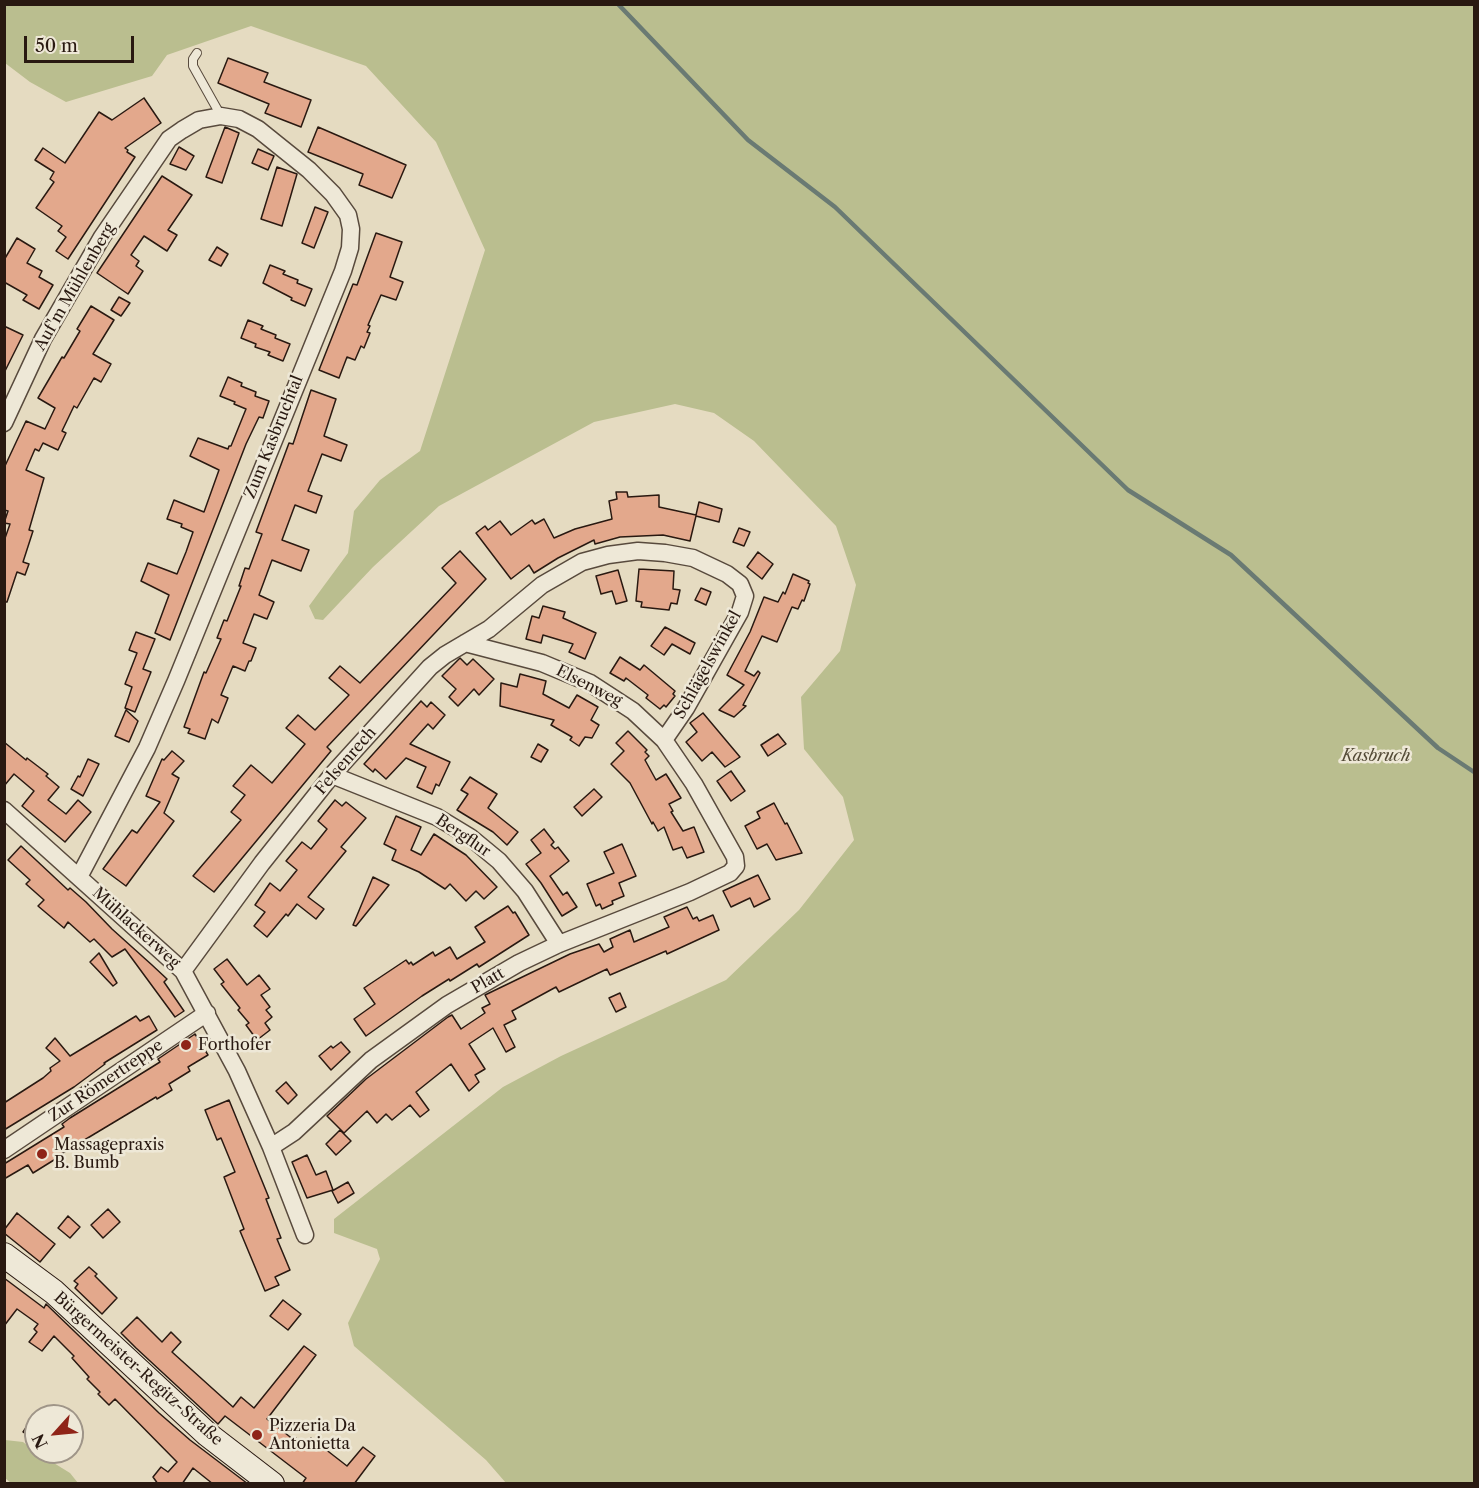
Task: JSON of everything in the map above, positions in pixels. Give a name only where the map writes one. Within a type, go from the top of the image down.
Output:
[{"type":"street","name":"Auf'm Mühlenberg","points":[[4,423],[27,371],[102,237],[169,139],[199,120],[221,116]]},
{"type":"street","name":"Zum Kasbruchtal","points":[[79,877],[147,748],[176,681],[350,248],[351,229],[348,215],[333,194],[300,163],[258,129],[239,119],[221,116]]},
{"type":"street","name":"Schlägelswinkel","points":[[542,585],[582,562],[608,555],[638,551],[693,558],[727,573],[740,585],[745,596],[740,612],[697,689],[664,740]]},
{"type":"street","name":"Felsenrech","points":[[183,971],[262,863],[332,775],[430,667],[445,655],[489,629],[542,585]]},
{"type":"street","name":"Elsenweg","points":[[465,643],[542,663],[590,683],[633,711],[664,740],[694,784],[735,857],[736,866]]},
{"type":"street","name":"Bergflur","points":[[332,775],[437,817],[470,837],[499,861],[525,891],[559,944]]},
{"type":"street","name":"Mühlackerweg","points":[[4,810],[183,971],[237,1071],[271,1147],[305,1235]]},
{"type":"street","name":"Platt","points":[[271,1147],[294,1132],[371,1060],[407,1032],[475,988],[559,944],[690,892],[730,873],[736,866]]},
{"type":"street","name":"Zur Römertreppe","points":[[4,1150],[207,1013]]},
{"type":"street","name":"Bürgermeister-Regitz-Straße","points":[[4,1255],[54,1292],[207,1434],[272,1484]]},
{"type":"lane","points":[[197,53],[193,59],[193,66],[221,116]]},
{"type":"green space","name":"Kasbruch","points":[[4,5],[1474,5],[1474,1483],[506,1483],[486,1460],[354,1346],[348,1323],[380,1259],[377,1249],[334,1233],[334,1219],[503,1087],[561,1056],[726,980],[799,910],[854,840],[843,797],[804,749],[801,697],[840,651],[856,585],[836,526],[754,441],[714,413],[675,404],[594,422],[439,506],[373,567],[323,620],[315,619],[309,606],[348,553],[354,511],[380,480],[420,451],[485,250],[436,142],[366,66],[251,26],[167,55],[152,76],[66,102],[30,82],[5,63]]},
{"type":"green space","points":[[5,1440],[24,1443],[24,1464],[55,1464],[70,1473],[78,1483],[11,1483],[5,1478]]},
{"type":"building","points":[[228,58],[268,73],[264,82],[311,100],[301,127],[265,113],[269,104],[218,83]]},
{"type":"building","points":[[144,98],[161,123],[125,148],[135,157],[68,259],[56,251],[66,237],[58,231],[62,226],[36,208],[54,182],[50,179],[54,172],[35,160],[43,148],[65,163],[99,112],[112,120]]},
{"type":"building","points":[[225,127],[239,133],[222,183],[206,177]]},
{"type":"building","points":[[318,127],[406,165],[392,198],[359,185],[363,174],[308,152]]},
{"type":"building","points":[[179,147],[194,156],[186,170],[170,164]]},
{"type":"building","points":[[258,149],[274,156],[268,170],[252,163]]},
{"type":"building","points":[[277,167],[297,174],[282,226],[261,219]]},
{"type":"building","points":[[162,176],[192,195],[168,230],[177,235],[167,251],[144,236],[131,255],[139,261],[136,266],[143,271],[128,294],[97,273]]},
{"type":"building","points":[[315,207],[328,212],[314,248],[302,243]]},
{"type":"building","points":[[376,233],[402,242],[390,277],[403,282],[396,300],[381,295],[368,325],[370,326],[367,332],[370,333],[364,348],[361,346],[355,360],[347,357],[339,378],[319,370],[353,284],[357,285]]},
{"type":"building","points":[[17,238],[35,249],[27,263],[42,271],[39,277],[53,285],[39,309],[23,300],[27,295],[4,282],[4,260]]},
{"type":"building","points":[[217,247],[228,254],[221,266],[209,260]]},
{"type":"building","points":[[270,265],[285,271],[283,274],[298,280],[297,283],[312,289],[305,306],[263,283]]},
{"type":"building","points":[[119,297],[130,303],[121,316],[111,310]]},
{"type":"building","points":[[91,306],[114,320],[93,354],[111,364],[101,382],[94,378],[77,408],[74,406],[62,431],[66,433],[58,450],[43,443],[39,451],[35,449],[26,470],[44,478],[29,530],[33,531],[23,562],[29,564],[25,575],[17,572],[7,602],[4,602],[4,541],[10,524],[4,523],[8,511],[4,510],[4,468],[26,421],[45,429],[55,408],[38,398],[80,331],[77,329]]},
{"type":"building","points":[[248,320],[263,326],[261,329],[276,335],[275,338],[290,344],[283,361],[268,355],[270,352],[255,347],[256,344],[241,338]]},
{"type":"building","points":[[4,326],[23,335],[4,373]]},
{"type":"building","points":[[228,377],[256,392],[255,396],[269,401],[263,418],[259,417],[246,444],[170,640],[155,633],[169,595],[141,581],[148,563],[177,574],[186,552],[193,532],[181,527],[182,524],[167,519],[174,500],[204,512],[219,470],[190,456],[198,438],[228,449],[231,446],[246,409],[220,396]]},
{"type":"building","points":[[311,390],[336,399],[324,436],[347,445],[341,461],[322,454],[308,491],[322,496],[316,513],[295,505],[282,540],[309,550],[301,571],[272,560],[259,595],[274,602],[267,619],[254,614],[243,643],[256,648],[251,661],[245,671],[233,666],[221,695],[228,698],[218,723],[212,719],[205,739],[188,733],[190,729],[184,727],[204,672],[206,673],[221,639],[217,638],[224,620],[227,621],[241,586],[239,586],[245,568],[249,569],[262,534],[256,532],[289,443],[293,444]]},
{"type":"building","points":[[616,492],[627,492],[628,497],[659,495],[659,507],[696,515],[699,502],[722,509],[719,522],[696,516],[690,541],[663,535],[620,537],[595,544],[594,540],[534,573],[529,565],[511,579],[476,533],[485,526],[488,530],[500,521],[511,535],[532,520],[535,524],[544,519],[554,538],[575,529],[612,519],[609,501],[617,499]]},
{"type":"building","points":[[739,528],[750,532],[744,546],[733,542]]},
{"type":"building","points":[[460,551],[486,579],[327,747],[331,751],[214,892],[193,876],[241,820],[231,812],[245,795],[233,786],[251,765],[272,783],[305,744],[286,728],[298,715],[315,730],[349,695],[329,678],[340,666],[360,683],[456,583],[442,568]]},
{"type":"building","points":[[758,552],[773,564],[762,579],[747,567]]},
{"type":"building","points":[[639,569],[674,571],[673,589],[680,590],[677,604],[671,603],[669,610],[641,607],[642,602],[636,601]]},
{"type":"building","points":[[618,570],[627,601],[616,604],[612,591],[601,594],[596,576]]},
{"type":"building","points":[[793,574],[809,581],[804,601],[802,600],[798,609],[792,607],[777,642],[762,636],[745,671],[754,676],[758,671],[760,673],[743,705],[746,706],[734,717],[719,710],[744,685],[727,675],[750,632],[764,597],[778,602],[783,592],[785,594]]},
{"type":"building","points":[[701,588],[711,592],[706,605],[695,600]]},
{"type":"building","points":[[543,606],[565,612],[563,618],[596,633],[585,659],[569,652],[573,644],[543,635],[541,643],[526,639],[532,616],[539,618]]},
{"type":"building","points":[[665,627],[695,643],[690,654],[672,644],[664,655],[651,646]]},
{"type":"building","points":[[136,632],[155,639],[143,669],[151,672],[135,712],[125,708],[132,687],[125,684],[137,653],[129,650]]},
{"type":"building","points":[[620,657],[640,670],[644,665],[675,691],[673,694],[675,696],[666,707],[664,705],[660,709],[646,698],[648,695],[626,678],[624,681],[610,673]]},
{"type":"building","points":[[460,658],[467,665],[473,659],[494,679],[479,695],[474,689],[458,706],[449,697],[456,689],[442,676]]},
{"type":"building","points":[[520,674],[546,681],[543,694],[569,708],[577,695],[598,707],[591,720],[599,725],[592,738],[585,737],[579,746],[570,740],[572,737],[551,725],[554,720],[500,706],[501,683],[517,687]]},
{"type":"building","points":[[421,701],[427,707],[431,702],[445,715],[433,729],[428,724],[410,744],[450,762],[439,786],[436,784],[432,794],[417,787],[426,767],[406,758],[386,779],[375,769],[373,772],[364,764]]},
{"type":"building","points":[[126,710],[138,721],[129,742],[115,736]]},
{"type":"building","points":[[703,713],[740,757],[725,767],[712,752],[702,761],[686,742],[697,732],[690,723]]},
{"type":"building","points":[[628,731],[647,750],[645,752],[649,756],[645,760],[656,780],[666,774],[681,798],[669,804],[673,811],[671,812],[683,831],[694,827],[704,852],[687,858],[682,847],[673,850],[664,827],[658,831],[653,822],[652,824],[630,783],[611,764],[624,751],[616,743]]},
{"type":"building","points":[[778,734],[786,744],[768,756],[761,745]]},
{"type":"building","points":[[4,742],[48,774],[46,776],[59,787],[48,800],[66,814],[78,800],[91,812],[65,842],[22,806],[34,791],[14,774],[4,786]]},
{"type":"building","points":[[538,744],[548,750],[541,762],[531,757]]},
{"type":"building","points":[[172,751],[184,761],[172,774],[179,778],[164,813],[174,821],[126,886],[103,869],[132,830],[137,833],[160,802],[146,796],[162,759],[164,760]]},
{"type":"building","points":[[88,759],[99,764],[83,796],[71,789],[78,776],[80,777]]},
{"type":"building","points":[[731,771],[745,791],[731,801],[717,781]]},
{"type":"building","points":[[470,777],[497,794],[488,808],[518,832],[507,845],[493,832],[457,810],[468,794],[461,790]]},
{"type":"building","points":[[594,789],[602,797],[582,816],[574,807]]},
{"type":"building","points":[[335,800],[342,806],[346,802],[366,818],[341,847],[346,851],[308,897],[324,909],[316,919],[297,904],[267,937],[254,926],[265,912],[255,905],[270,883],[280,891],[297,870],[286,861],[302,842],[311,849],[327,829],[318,821]]},
{"type":"building","points":[[774,803],[802,853],[776,860],[767,844],[757,849],[745,826],[760,818],[757,812]]},
{"type":"building","points":[[396,816],[421,827],[411,850],[421,855],[434,834],[466,855],[497,887],[484,899],[476,891],[466,901],[450,884],[445,889],[419,872],[392,860],[396,850],[384,844]]},
{"type":"building","points":[[544,829],[554,842],[551,845],[555,849],[558,847],[569,861],[550,876],[563,895],[567,892],[577,907],[562,916],[526,864],[541,853],[531,840]]},
{"type":"building","points":[[622,844],[636,876],[619,883],[624,896],[612,901],[613,904],[602,909],[600,904],[596,906],[587,884],[614,873],[604,852]]},
{"type":"building","points":[[21,846],[68,890],[70,888],[86,902],[167,979],[164,982],[184,1011],[175,1017],[125,949],[112,957],[94,939],[90,942],[68,922],[64,928],[38,906],[44,900],[26,884],[30,880],[8,860]]},
{"type":"building","points":[[758,875],[770,899],[754,907],[750,898],[731,907],[723,891]]},
{"type":"building","points":[[373,877],[389,885],[356,926],[353,925]]},
{"type":"building","points":[[508,906],[513,913],[515,912],[529,935],[479,967],[477,964],[450,981],[449,979],[366,1036],[354,1019],[375,1004],[364,988],[406,960],[413,965],[433,952],[435,956],[450,947],[457,959],[485,942],[475,927]]},
{"type":"building","points":[[687,907],[693,919],[697,917],[699,921],[713,915],[719,930],[667,954],[666,951],[610,975],[607,969],[559,992],[556,987],[512,1011],[516,1019],[504,1025],[515,1047],[506,1052],[493,1028],[469,1044],[485,1069],[475,1075],[479,1082],[469,1091],[451,1064],[416,1092],[429,1110],[420,1117],[410,1105],[392,1120],[386,1114],[377,1123],[367,1111],[344,1133],[327,1116],[366,1079],[448,1017],[452,1015],[461,1029],[485,1013],[482,1008],[490,1004],[485,995],[570,954],[599,944],[604,952],[613,947],[610,939],[630,930],[634,942],[669,927],[664,917]]},
{"type":"building","points":[[99,953],[117,983],[113,986],[90,962]]},
{"type":"building","points":[[227,959],[247,985],[259,975],[270,989],[261,995],[270,1007],[266,1010],[272,1017],[265,1023],[270,1030],[257,1040],[246,1025],[249,1023],[238,1010],[240,1008],[221,984],[224,982],[214,969]]},
{"type":"building","points":[[620,993],[626,1007],[616,1012],[609,998]]},
{"type":"building","points":[[136,1016],[140,1021],[149,1016],[157,1030],[104,1063],[74,1087],[4,1130],[4,1103],[43,1078],[51,1071],[50,1068],[60,1061],[46,1048],[55,1038],[70,1056]]},
{"type":"building","points":[[195,1034],[208,1055],[188,1067],[190,1071],[169,1084],[172,1090],[157,1099],[156,1097],[33,1173],[28,1165],[4,1179],[4,1164],[64,1127],[62,1124],[70,1118],[160,1062],[158,1059]]},
{"type":"building","points":[[341,1042],[350,1052],[331,1070],[319,1056],[331,1046],[333,1048]]},
{"type":"building","points":[[286,1082],[297,1095],[288,1104],[276,1091]]},
{"type":"building","points":[[229,1100],[269,1198],[266,1199],[281,1238],[277,1239],[290,1270],[275,1277],[279,1285],[265,1291],[240,1231],[244,1229],[224,1177],[235,1172],[221,1138],[217,1140],[205,1110]]},
{"type":"building","points":[[340,1130],[351,1141],[336,1155],[326,1144]]},
{"type":"building","points":[[307,1155],[316,1175],[326,1171],[333,1190],[307,1198],[292,1162]]},
{"type":"building","points":[[348,1182],[354,1193],[338,1203],[332,1191]]},
{"type":"building","points":[[108,1209],[120,1222],[103,1238],[91,1225]]},
{"type":"building","points":[[17,1213],[55,1244],[40,1262],[4,1233]]},
{"type":"building","points":[[68,1216],[80,1227],[70,1238],[58,1228]]},
{"type":"building","points":[[89,1267],[117,1298],[102,1314],[75,1288],[78,1284],[74,1281]]},
{"type":"building","points":[[4,1278],[44,1308],[46,1304],[159,1413],[248,1484],[213,1484],[193,1468],[182,1484],[158,1484],[153,1477],[161,1467],[168,1472],[177,1462],[115,1399],[109,1405],[98,1394],[100,1392],[72,1358],[74,1356],[54,1336],[42,1351],[29,1342],[37,1332],[34,1329],[38,1324],[17,1309],[4,1326]]},
{"type":"building","points":[[283,1300],[301,1314],[288,1330],[270,1316]]},
{"type":"building","points":[[137,1317],[162,1342],[171,1332],[181,1342],[172,1352],[233,1407],[241,1397],[254,1408],[304,1346],[316,1355],[267,1419],[294,1440],[296,1438],[306,1445],[311,1438],[347,1466],[363,1447],[375,1456],[354,1484],[302,1484],[306,1478],[225,1416],[218,1424],[121,1333]]},
{"type":"waterway","points":[[618,4],[748,140],[835,207],[1128,490],[1231,555],[1438,748],[1474,772]]},
{"type":"place","name":"Forthofer","points":[[186,1045]]},
{"type":"place","name":"Massagepraxis B. Bumb","points":[[42,1154]]},
{"type":"place","name":"Pizzeria Da Antonietta","points":[[257,1435]]}]
